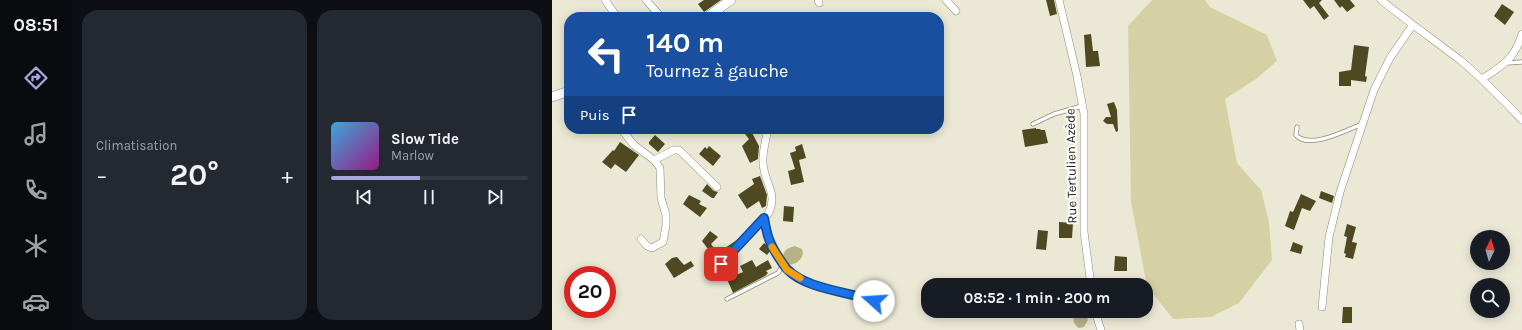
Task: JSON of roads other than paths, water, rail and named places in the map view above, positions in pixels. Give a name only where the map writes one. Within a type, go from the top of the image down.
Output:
[{"type":"street","points":[[605,0],[613,12]]},
{"type":"street","points":[[646,0],[655,12]]},
{"type":"street","points":[[721,12],[731,0]]},
{"type":"street","points":[[946,0],[956,11]]},
{"type":"street","name":"Rue Tertulien Azède","points":[[1059,0],[1083,106],[1084,232],[1090,278]]},
{"type":"street","points":[[1381,0],[1412,26],[1460,60],[1494,90],[1522,120]]},
{"type":"street","points":[[1322,307],[1329,237],[1340,192],[1374,90],[1390,58],[1412,26]]},
{"type":"street","points":[[1482,79],[1506,63],[1514,55],[1522,34]]},
{"type":"street","points":[[552,97],[564,93]]},
{"type":"street","points":[[625,134],[634,145],[654,160],[660,168],[661,198],[666,214],[665,236],[663,242],[652,248],[647,246],[641,239]]},
{"type":"street","points":[[711,275],[772,208],[773,198],[763,163],[767,134]]},
{"type":"street","points":[[654,160],[674,150],[679,150],[718,187]]},
{"type":"street","points":[[1097,318],[1101,330]]},
{"type":"lane","points":[[1506,63],[1522,62]]},
{"type":"lane","points":[[1033,124],[1054,114],[1083,106]]},
{"type":"lane","points":[[1297,127],[1296,135],[1299,138],[1303,140],[1320,140],[1362,124]]},
{"type":"lane","points":[[764,218],[767,237],[784,264],[796,277],[837,291],[866,298],[874,301],[880,307]]},
{"type":"lane","points":[[727,299],[778,273],[784,264]]}]
